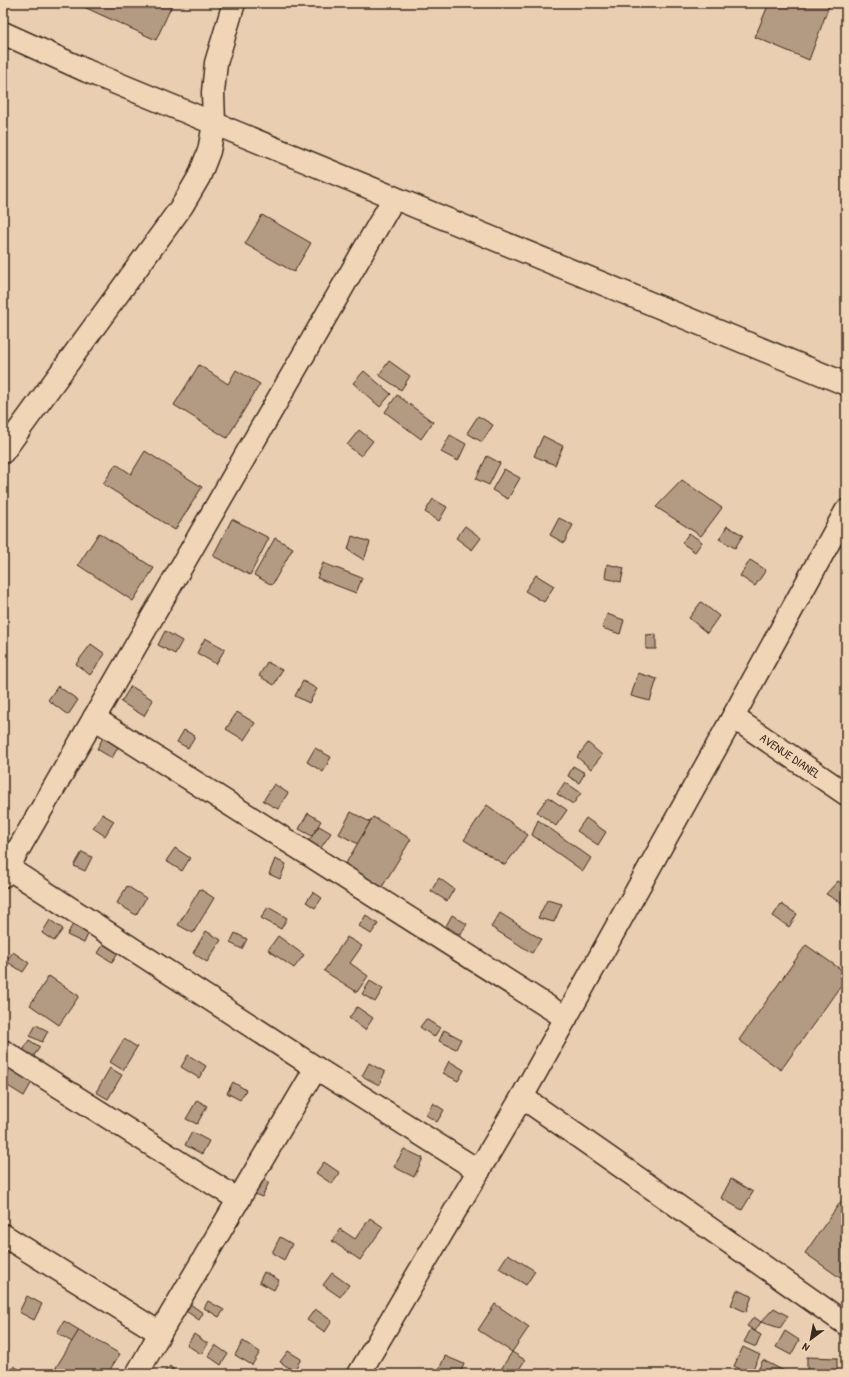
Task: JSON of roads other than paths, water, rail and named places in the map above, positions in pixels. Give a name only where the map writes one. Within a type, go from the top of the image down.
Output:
[{"type":"street","points":[[3,452],[182,206],[199,177],[209,151],[214,124],[213,92],[216,63],[234,3]]},
{"type":"street","points":[[3,33],[87,71],[214,124],[846,384]]},
{"type":"street","points":[[394,198],[5,872],[479,1171]]},
{"type":"street","points":[[359,1374],[522,1097],[846,511]]},
{"type":"street","name":"AVENUE DIANEL","points":[[733,717],[846,794]]},
{"type":"street","points":[[94,718],[566,1018]]},
{"type":"street","points":[[3,1051],[239,1200]]},
{"type":"street","points":[[137,1374],[316,1068]]},
{"type":"street","points":[[522,1097],[846,1324]]},
{"type":"street","points":[[3,1235],[160,1333]]}]
